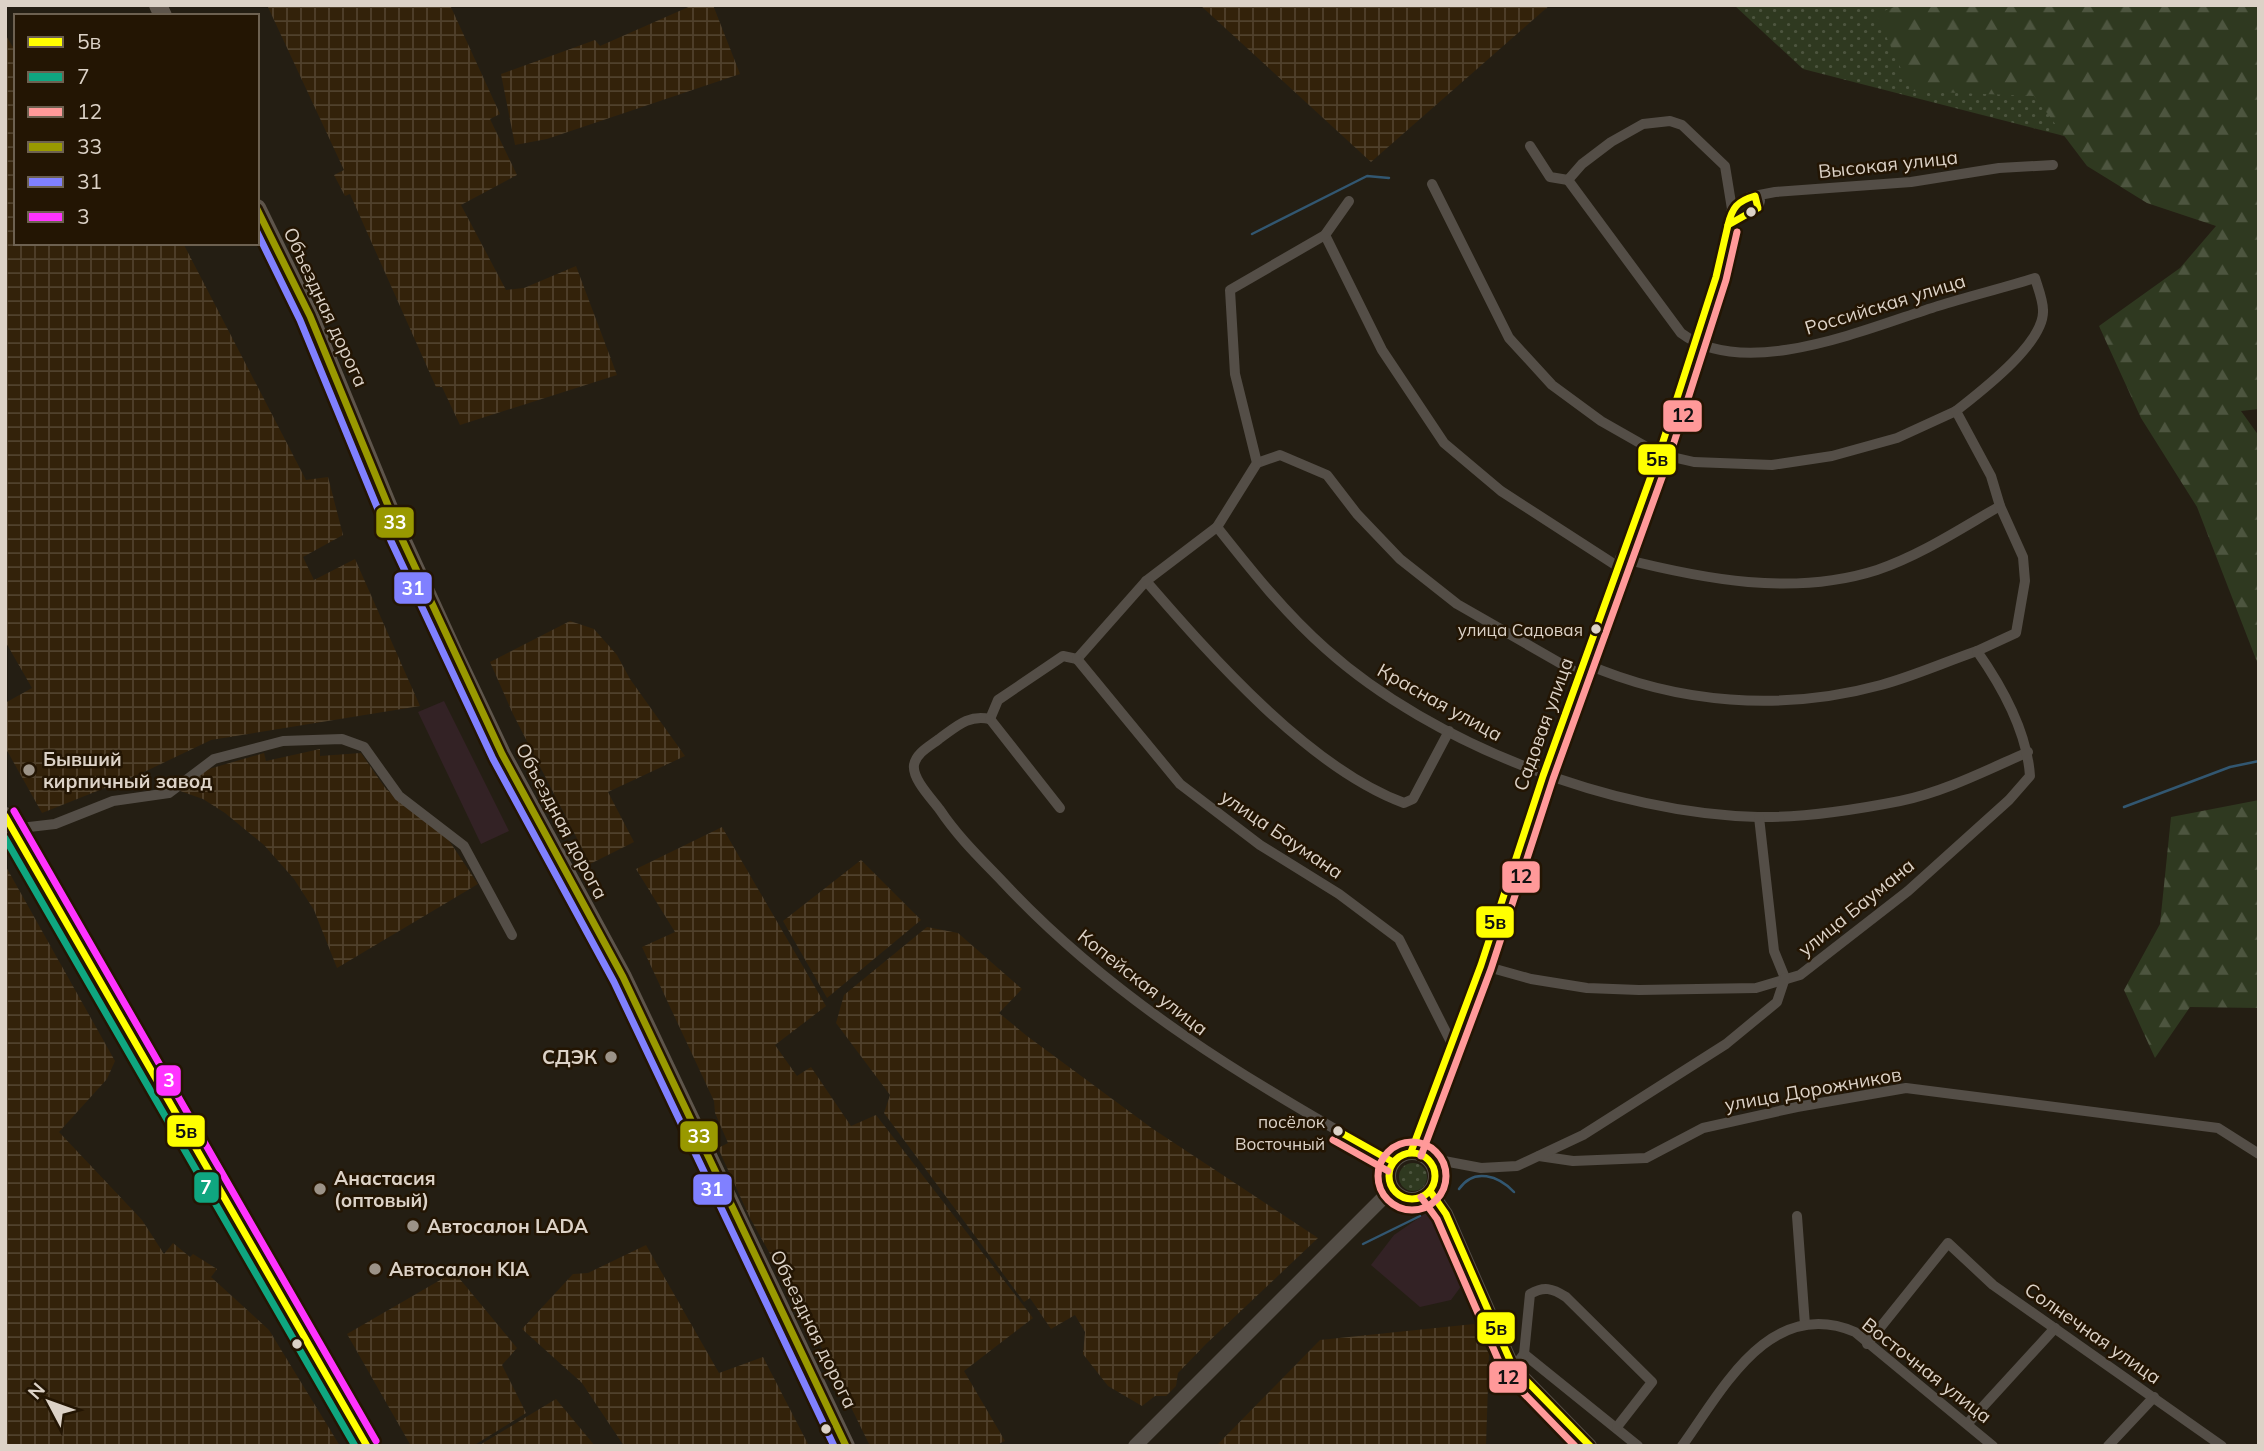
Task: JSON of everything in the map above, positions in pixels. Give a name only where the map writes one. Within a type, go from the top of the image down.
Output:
[{"type":"main road","name":"Объездная дорога","points":[[259,212],[310,316],[401,537],[502,754],[623,977],[846,1446]]},
{"type":"main road","points":[[5,816],[367,1446]]},
{"type":"street","points":[[1569,180],[1582,164],[1611,142],[1643,124],[1670,121],[1682,125],[1725,166],[1732,209]]},
{"type":"street","points":[[1530,146],[1550,177],[1569,180],[1681,333],[1694,343]]},
{"type":"street","name":"Высокая улица","points":[[1732,209],[1742,200],[1755,196],[1911,182],[1999,168],[2053,165]]},
{"type":"street","points":[[1059,808],[990,719],[998,700],[1063,656],[1077,659],[1146,581],[1217,527],[1257,463],[1280,455],[1327,475],[1357,514],[1400,559],[1457,604],[1581,668],[1694,698],[1818,698],[1882,685],[1977,651],[2016,633],[2025,581],[2023,557],[2000,506],[1991,476],[1955,411],[1897,438],[1832,456],[1772,466],[1694,461],[1659,454],[1601,421],[1552,385],[1509,338],[1432,184]]},
{"type":"street","points":[[1727,226],[1758,208],[1760,201],[1755,196]]},
{"type":"street","points":[[1257,463],[1235,374],[1230,290],[1325,235],[1349,201]]},
{"type":"street","name":"Садовая улица","points":[[1411,1152],[1481,965],[1543,776],[1659,454],[1716,277],[1732,209]]},
{"type":"street","points":[[1325,235],[1382,350],[1444,443],[1501,491],[1619,562],[1727,581],[1781,584],[1835,579],[1876,570],[1927,549],[2000,506]]},
{"type":"street","name":"Российская улица","points":[[1694,343],[1736,351],[1789,351],[1863,332],[2035,278],[2043,312],[2038,332],[1985,388],[1955,411]]},
{"type":"street","name":"Красная улица","points":[[1217,527],[1269,593],[1326,650],[1366,682],[1449,731],[1543,776],[1675,809],[1759,817],[1842,811],[1902,800],[1957,782],[2028,752]]},
{"type":"street","points":[[1146,581],[1215,660],[1315,750],[1391,799],[1404,803],[1413,799],[1449,731]]},
{"type":"street","points":[[1977,651],[1999,682],[2028,752]]},
{"type":"street","name":"улица Баумана","points":[[1077,659],[1180,784],[1260,845],[1339,894],[1399,939],[1452,1044]]},
{"type":"street","name":"Копейская улица","points":[[990,719],[976,716],[965,721],[918,755],[914,767],[916,777],[950,826],[1067,946],[1125,993],[1201,1050],[1286,1103],[1393,1162]]},
{"type":"street","points":[[15,834],[29,827],[55,824],[113,801],[169,793],[214,759],[283,741],[342,739],[364,747],[399,796],[464,846],[512,935]]},
{"type":"street","name":"улица Баумана","points":[[1481,965],[1531,979],[1587,988],[1639,990],[1756,988],[1800,975],[1908,891],[2009,800],[2030,776],[2028,752]]},
{"type":"street","points":[[1428,1158],[1435,1171],[1430,1191],[1421,1198],[1410,1199],[1400,1196],[1392,1189],[1389,1170],[1393,1162],[1411,1152],[1481,1168],[1517,1166],[1583,1135],[1726,1044],[1777,1002],[1785,978],[1774,950],[1759,817]]},
{"type":"street","name":"улица Дорожников","points":[[1539,1156],[1573,1161],[1646,1158],[1703,1128],[1797,1107],[1906,1088],[2218,1128],[2259,1154]]},
{"type":"street","points":[[1135,1446],[1392,1189]]},
{"type":"street","points":[[1430,1191],[1446,1214],[1513,1367],[1590,1446]]},
{"type":"street","points":[[1797,1216],[1805,1325]]},
{"type":"street","name":"Солнечная улица","points":[[1867,1344],[1948,1243],[1993,1285],[2154,1396],[2221,1446]]},
{"type":"street","points":[[1617,1427],[1652,1381],[1566,1297],[1555,1290],[1542,1288],[1530,1294],[1521,1358],[1617,1427],[1638,1446]]},
{"type":"street","name":"Восточная улица","points":[[1682,1446],[1751,1352],[1782,1332],[1805,1325],[1841,1326],[1855,1332],[1993,1446]]},
{"type":"street","points":[[1968,1423],[2055,1328]]},
{"type":"street","points":[[2108,1446],[2154,1396]]},
{"type":"shaded area","points":[[267,5],[450,5],[500,114],[490,119],[517,175],[461,205],[506,290],[524,288],[576,266],[617,375],[460,425],[442,387],[436,387],[350,194],[345,196],[334,175],[344,170]]},
{"type":"shaded area","points":[[693,5],[713,5],[740,74],[547,139],[515,145],[501,74],[595,40],[600,46]]},
{"type":"shaded area","points":[[1200,5],[1550,5],[1371,162]]},
{"type":"shaded area","points":[[5,34],[14,49],[14,245],[184,245],[306,480],[328,477],[343,535],[303,557],[314,580],[355,559],[420,706],[211,740],[140,774],[42,813],[5,747],[5,703],[32,688],[5,641]]},
{"type":"shaded area","points":[[570,621],[594,629],[617,655],[630,679],[685,756],[608,792],[634,842],[590,864],[513,714],[490,662]]},
{"type":"shaded area","points":[[444,701],[509,831],[481,844],[418,712]]},
{"type":"shaded area","points":[[320,749],[320,756],[361,753],[386,789],[448,839],[478,884],[337,968],[314,910],[294,879],[264,845],[225,813],[203,799],[180,791],[202,771],[264,753],[266,761]]},
{"type":"shaded area","points":[[722,827],[826,1006],[775,1045],[797,1076],[811,1067],[851,1126],[876,1115],[1033,1318],[964,1371],[1005,1441],[994,1446],[870,1446],[817,1338],[750,1218],[718,1148],[728,1143],[715,1113],[714,1101],[642,947],[675,932],[636,869]]},
{"type":"shaded area","points":[[861,860],[921,920],[827,998],[783,921]]},
{"type":"shaded area","points":[[5,865],[115,1061],[107,1079],[59,1132],[142,1220],[164,1254],[173,1243],[190,1257],[193,1254],[217,1269],[211,1277],[269,1330],[340,1446],[5,1446]]},
{"type":"shaded area","points":[[927,927],[958,933],[1022,989],[999,1013],[1027,1036],[1153,1129],[1318,1238],[1178,1373],[1176,1386],[1166,1396],[1155,1396],[1142,1406],[1108,1386],[1083,1354],[1085,1332],[1075,1315],[1051,1329],[1030,1298],[1024,1302],[884,1113],[890,1095],[836,1023],[844,995]]},
{"type":"shaded area","points":[[1426,1213],[1438,1223],[1462,1285],[1451,1300],[1420,1307],[1371,1265],[1394,1235]]},
{"type":"shaded area","points":[[646,1245],[719,1373],[763,1357],[809,1446],[624,1446],[582,1383],[522,1329],[573,1274],[588,1273]]},
{"type":"shaded area","points":[[454,1272],[517,1348],[502,1365],[526,1413],[473,1446],[411,1446],[347,1334]]},
{"type":"shaded area","points":[[1474,1324],[1489,1354],[1486,1446],[1216,1446],[1320,1340]]},
{"type":"shaded area","points":[[556,1399],[595,1446],[478,1446]]},
{"type":"green space","points":[[1734,5],[2259,5],[2259,186],[1803,69]]},
{"type":"green space","points":[[1899,5],[2259,5],[2259,409],[2241,411],[2259,436],[2259,667],[2197,507],[2141,418],[2099,326],[2180,268],[2216,226],[2147,203],[2087,166],[2034,96],[1911,91],[1876,14]]},
{"type":"green space","points":[[2259,800],[2259,1008],[2190,1007],[2155,1058],[2124,990],[2160,924],[2171,817]]},
{"type":"green space","points":[[1413,1163],[1423,1167],[1427,1177],[1423,1187],[1413,1191],[1403,1187],[1399,1177],[1403,1167]]},
{"type":"waterway","points":[[1252,234],[1367,176],[1389,178]]},
{"type":"waterway","points":[[2124,807],[2230,767],[2259,761]]},
{"type":"waterway","points":[[1459,1189],[1472,1178],[1486,1176],[1494,1178],[1514,1192]]},
{"type":"waterway","points":[[1363,1244],[1420,1216]]},
{"type":"transit line","name":"5в","points":[[1755,196],[1758,208],[1728,225],[1736,206],[1755,196]]},
{"type":"transit line","name":"33","points":[[259,213],[310,316],[401,537],[502,754],[623,977],[846,1446]]},
{"type":"transit line","name":"5в","points":[[1411,1152],[1481,965],[1543,776],[1659,454],[1716,277],[1728,225]]},
{"type":"transit line","name":"12","points":[[1421,1156],[1491,969],[1553,779],[1669,458],[1726,280],[1737,232]]},
{"type":"transit line","name":"31","points":[[259,236],[300,320],[391,541],[493,759],[614,982],[834,1446]]},
{"type":"transit line","name":"3","points":[[14,811],[376,1441]]},
{"type":"transit line","name":"5в","points":[[5,816],[367,1446]]},
{"type":"transit line","name":"7","points":[[5,838],[355,1446]]},
{"type":"transit line","name":"5в","points":[[1338,1131],[1393,1162]]},
{"type":"transit line","name":"12","points":[[1333,1140],[1388,1171]]},
{"type":"transit line","name":"12","points":[[1412,1142],[1425,1145],[1436,1152],[1443,1163],[1446,1176],[1443,1189],[1436,1200],[1425,1207],[1412,1210],[1399,1207],[1388,1200],[1381,1189],[1378,1176],[1381,1163],[1388,1152],[1399,1145],[1412,1142]]},
{"type":"transit line","name":"5в","points":[[1412,1153],[1429,1159],[1435,1176],[1429,1193],[1412,1199],[1395,1193],[1389,1176],[1395,1159],[1412,1153]]},
{"type":"transit line","name":"5в","points":[[1430,1191],[1446,1214],[1513,1367],[1590,1446]]},
{"type":"transit line","name":"12","points":[[1421,1197],[1437,1219],[1504,1373],[1575,1446]]},
{"type":"place","name":"улица Садовая","points":[[1596,629]]},
{"type":"place","name":"Бывший кирпичный завод","points":[[29,770]]},
{"type":"place","name":"СДЭК","points":[[611,1057]]},
{"type":"place","name":"посёлок Восточный","points":[[1338,1131]]},
{"type":"place","name":"Анастасия (оптовый)","points":[[320,1189]]},
{"type":"place","name":"Автосалон LADA","points":[[413,1226]]},
{"type":"place","name":"Автосалон KIA","points":[[375,1269]]}]
